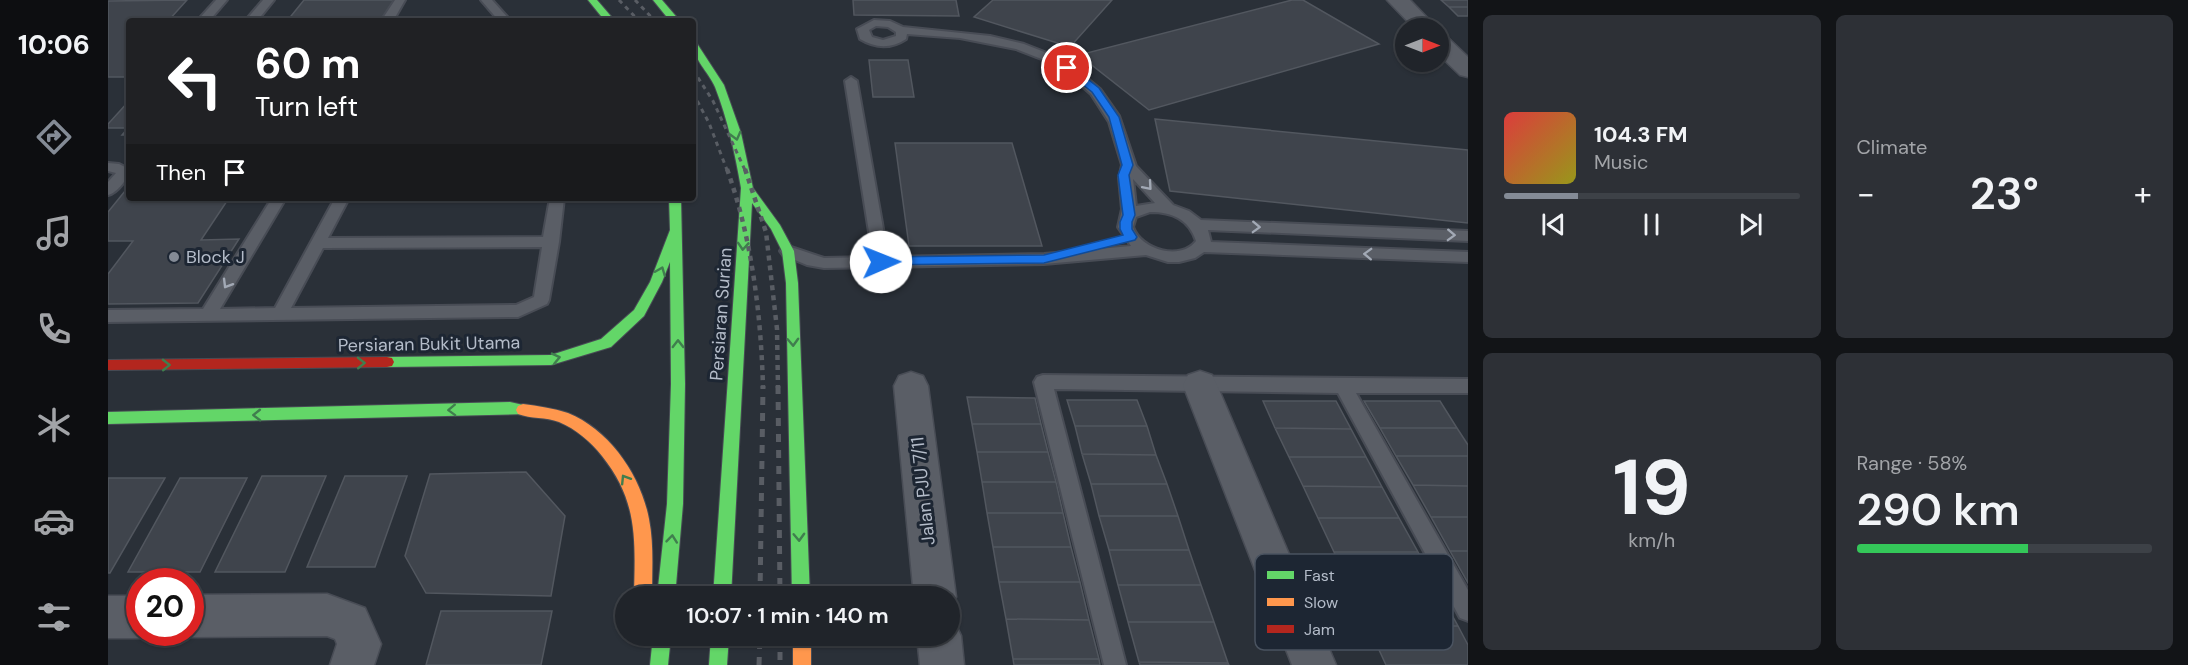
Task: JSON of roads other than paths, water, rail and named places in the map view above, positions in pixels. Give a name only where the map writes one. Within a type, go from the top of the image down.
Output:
[{"type":"street","points":[[592,0],[607,18]]},
{"type":"street","points":[[657,0],[672,18]]},
{"type":"street","points":[[1398,0],[1416,18]]},
{"type":"street","name":"Persiaran Surian","points":[[696,49],[719,86],[736,133],[747,188],[723,586]]},
{"type":"street","points":[[1449,51],[1468,70]]},
{"type":"street","points":[[747,188],[776,228],[788,251],[792,283],[801,586]]},
{"type":"street","points":[[667,586],[675,504],[678,384],[675,201]]},
{"type":"street","name":"Persiaran Bukit Utama","points":[[108,365],[551,360],[606,343],[639,313],[656,282],[677,224]]},
{"type":"street","points":[[1200,385],[1269,554]]},
{"type":"street","name":"Jalan PJU 7/11","points":[[911,386],[934,586]]},
{"type":"street","points":[[108,418],[510,408],[546,413],[568,420],[606,450],[629,483],[639,511],[642,586]]},
{"type":"street","points":[[204,616],[327,615],[350,624],[359,644],[352,665]]},
{"type":"street","points":[[108,617],[126,617]]},
{"type":"street","points":[[659,665],[661,646]]},
{"type":"street","points":[[718,665],[719,646]]},
{"type":"street","points":[[802,646],[802,665]]},
{"type":"street","points":[[940,646],[942,665]]},
{"type":"street","points":[[1308,650],[1314,665]]},
{"type":"lane","points":[[206,18],[222,0]]},
{"type":"lane","points":[[254,18],[269,0]]},
{"type":"lane","points":[[389,18],[400,0]]},
{"type":"lane","points":[[486,0],[502,18]]},
{"type":"lane","points":[[901,30],[954,32],[986,38],[1044,56],[1067,68],[1096,90],[1114,117],[1128,165],[1168,208]]},
{"type":"lane","points":[[851,81],[881,262]]},
{"type":"lane","points":[[1128,165],[1124,175],[1129,215],[1126,229],[1131,237],[1148,250]]},
{"type":"lane","points":[[108,167],[124,172],[108,191]]},
{"type":"lane","points":[[208,315],[277,201]]},
{"type":"lane","points":[[280,314],[340,201]]},
{"type":"lane","points":[[108,316],[518,312],[541,300],[552,242],[557,201]]},
{"type":"lane","points":[[1129,215],[1145,207],[1168,208],[1179,212],[1198,225],[1203,233],[1204,241],[1201,247]]},
{"type":"lane","points":[[1198,225],[1468,236]]},
{"type":"lane","points":[[1044,259],[1131,237]]},
{"type":"lane","points":[[318,243],[552,242]]},
{"type":"lane","points":[[788,251],[812,261],[824,263],[1044,259],[1148,250],[1173,257],[1185,256],[1201,247],[1468,257]]},
{"type":"lane","points":[[792,283],[808,270],[824,263]]},
{"type":"lane","points":[[1115,665],[1043,382],[1468,386]]},
{"type":"lane","points":[[1343,386],[1436,554]]},
{"type":"lane","points":[[1453,584],[1468,611]]},
{"type":"railway","points":[[619,0],[636,18]]},
{"type":"railway","points":[[635,0],[652,18]]},
{"type":"railway","points":[[696,75],[713,101],[745,170]]},
{"type":"railway","points":[[696,99],[709,123],[727,170]]},
{"type":"railway","points":[[727,169],[743,222],[754,277],[763,388]]},
{"type":"railway","points":[[745,169],[766,232],[777,329],[778,388]]},
{"type":"railway","points":[[778,386],[780,586]]},
{"type":"railway","points":[[760,586],[763,388]]},
{"type":"railway","points":[[759,665],[760,646]]},
{"type":"railway","points":[[780,646],[780,665]]},
{"type":"place","name":"Block J","points":[[174,257]]}]
